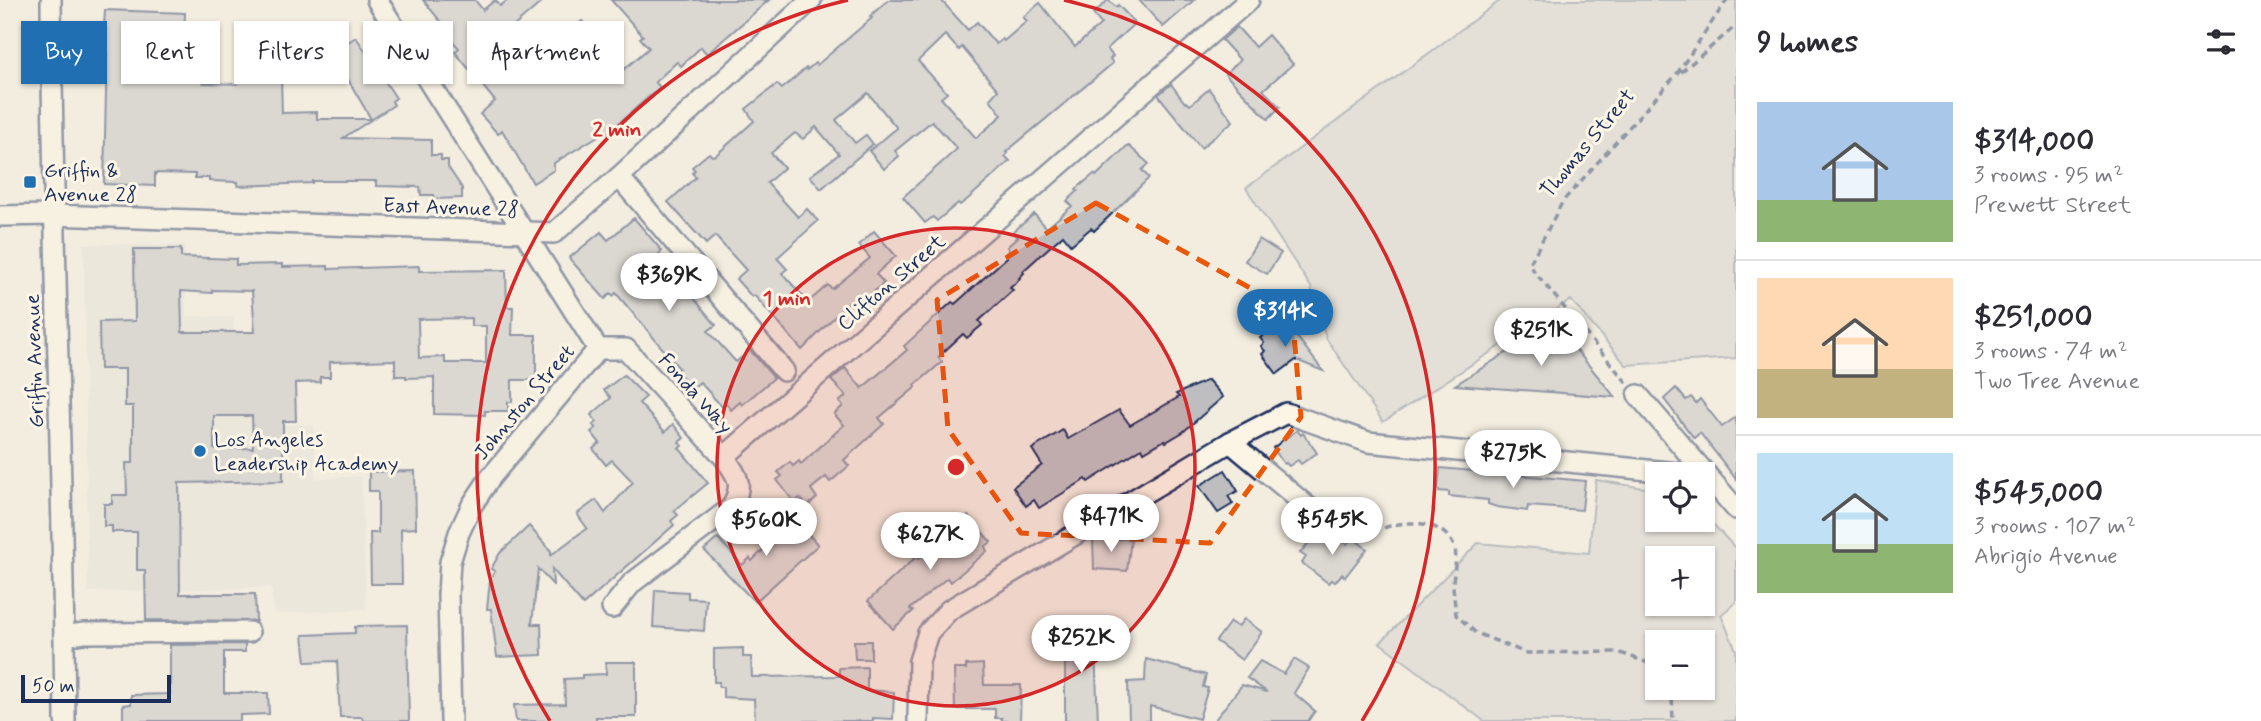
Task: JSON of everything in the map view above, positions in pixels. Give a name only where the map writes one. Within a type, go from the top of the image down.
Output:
[{"type":"street","name":"Griffin Avenue","points":[[51,0],[53,215],[65,721]]},
{"type":"street","name":"Johnston Street","points":[[377,0],[598,349],[491,478],[472,505],[459,533],[450,562],[448,594],[451,721]]},
{"type":"street","name":"East Avenue 28","points":[[0,216],[53,215],[554,233],[619,177],[811,0]]},
{"type":"street","name":"Clifton Street","points":[[724,457],[1249,0]]},
{"type":"street","points":[[619,177],[784,371]]},
{"type":"street","name":"Fonda Way","points":[[598,349],[626,349],[724,457]]},
{"type":"street","points":[[1637,395],[1689,462]]},
{"type":"street","points":[[918,721],[919,661],[928,633],[949,610],[1230,442],[1286,413],[1368,442],[1645,470]]},
{"type":"street","points":[[1230,442],[1314,512]]},
{"type":"street","points":[[612,608],[632,583],[732,507],[739,492],[737,476],[724,457]]},
{"type":"street","points":[[1715,490],[1736,509]]},
{"type":"street","points":[[64,636],[84,633],[249,632]]},
{"type":"path","name":"Thomas Street","points":[[1637,395],[1529,265],[1563,201],[1676,75],[1727,0]]},
{"type":"path","points":[[1676,75],[1736,26]]},
{"type":"path","points":[[1384,528],[1397,523],[1422,522],[1444,533],[1455,549],[1453,586],[1456,615],[1476,633],[1526,653],[1618,652],[1645,662]]},
{"type":"path","points":[[1672,700],[1673,721]]},
{"type":"highlighted area","points":[[1096,203],[1292,311],[1301,417],[1210,543],[1021,533],[948,429],[937,300]]},
{"type":"shaded area","points":[[1501,0],[1736,0],[1736,358],[1626,365],[1571,300],[1383,422],[1326,338],[1311,287],[1246,188]]},
{"type":"shaded area","name":"Los Angeles Leadership Academy","points":[[84,244],[185,245],[186,316],[234,317],[235,376],[283,425],[314,425],[315,479],[361,476],[366,609],[275,614],[271,587],[88,592]]},
{"type":"shaded area","points":[[1596,480],[1645,488],[1645,532],[1715,532],[1715,526],[1736,549],[1736,602],[1721,615],[1736,650],[1736,721],[1484,721],[1380,643],[1478,543],[1589,553]]},
{"type":"building","points":[[423,0],[475,0],[483,10],[495,0],[500,6],[508,0],[544,0],[520,21],[467,21],[467,67],[455,52],[459,48],[453,42],[453,21],[440,21]]},
{"type":"building","points":[[611,0],[769,0],[707,54],[701,47],[681,66],[677,62],[655,82],[660,87],[605,135],[603,133],[554,163],[554,170],[533,183],[502,130],[498,134],[480,114],[495,101],[481,84],[624,84],[624,69],[649,48],[640,38],[643,36]]},
{"type":"building","points":[[888,0],[941,0],[968,30],[977,22],[996,44],[1002,39],[1004,41],[1027,21],[1023,17],[1040,3],[1075,47],[1101,24],[1093,14],[1108,0],[1116,7],[1118,5],[1135,23],[1107,49],[1113,56],[1110,59],[1113,63],[1006,152],[1008,153],[1005,156],[1010,161],[969,198],[960,205],[958,203],[937,221],[933,217],[925,223],[903,197],[957,149],[932,121],[895,151],[899,156],[884,169],[869,151],[897,128],[868,93],[836,120],[855,143],[866,135],[873,144],[821,189],[810,176],[839,154],[816,127],[803,139],[795,133],[771,153],[784,168],[767,183],[798,217],[807,209],[818,221],[777,258],[787,269],[782,273],[808,302],[828,285],[832,289],[870,258],[859,245],[874,231],[896,256],[876,274],[884,283],[855,308],[850,301],[802,350],[754,295],[752,297],[736,279],[746,270],[715,236],[706,244],[668,202],[696,177],[692,173],[695,170],[692,167],[709,153],[716,155],[754,121],[746,109],[777,84],[782,89],[806,68],[807,70],[815,63],[817,65],[872,18],[870,16]],"holes":[[[945,35],[959,50],[962,47],[998,90],[990,99],[1002,115],[976,138],[941,98],[947,93],[918,61]]]},
{"type":"building","points":[[1139,0],[1194,0],[1163,27]]},
{"type":"building","points":[[105,10],[185,13],[185,21],[121,21],[121,84],[281,84],[282,113],[317,112],[317,119],[371,119],[349,81],[349,41],[356,37],[363,48],[363,84],[387,84],[396,98],[392,101],[394,105],[343,138],[431,140],[431,155],[441,155],[441,160],[448,160],[448,167],[462,188],[462,198],[434,199],[434,195],[421,195],[420,187],[376,186],[376,181],[312,181],[238,186],[238,182],[195,178],[195,174],[155,173],[155,186],[104,184],[107,84],[107,21],[104,21]]},
{"type":"building","points":[[1237,27],[1255,47],[1268,35],[1293,64],[1263,90],[1280,107],[1268,119],[1225,74],[1240,60],[1222,40]]},
{"type":"building","points":[[1171,84],[1185,103],[1190,105],[1209,89],[1233,121],[1201,148],[1158,95]]},
{"type":"building","points":[[1128,145],[1149,164],[1142,170],[1149,178],[1094,231],[1091,228],[1071,245],[1063,235],[1023,271],[1020,279],[1010,288],[1013,290],[979,321],[982,325],[967,338],[963,334],[938,357],[942,362],[879,418],[884,424],[844,460],[849,466],[830,482],[826,477],[811,489],[817,498],[807,506],[800,498],[794,502],[777,480],[782,476],[778,472],[790,462],[793,466],[799,461],[801,464],[844,425],[834,414],[843,406],[839,402],[846,396],[831,380],[845,368],[862,388],[907,350],[904,346],[952,302],[955,304],[1007,257],[1007,247],[1018,237],[1013,232],[1034,214],[1047,228],[1072,206],[1067,201],[1078,191],[1076,189],[1094,174],[1096,176]]},
{"type":"building","points":[[634,218],[662,251],[659,254],[695,295],[693,297],[716,325],[708,331],[736,362],[750,350],[774,378],[742,405],[740,402],[731,410],[726,403],[722,407],[700,382],[692,389],[676,370],[679,368],[616,293],[613,296],[611,293],[605,299],[569,258],[601,232],[608,240]]},
{"type":"building","points":[[1259,239],[1281,253],[1267,274],[1245,261]]},
{"type":"building","points":[[134,249],[181,249],[181,257],[236,259],[236,265],[328,266],[328,269],[419,266],[419,271],[506,270],[507,307],[513,307],[512,335],[536,335],[536,380],[512,380],[512,402],[508,402],[508,411],[485,411],[485,415],[434,414],[434,377],[395,376],[395,360],[330,362],[330,377],[320,377],[320,382],[295,383],[296,421],[283,421],[283,481],[179,483],[180,594],[255,594],[256,621],[146,620],[145,570],[137,570],[137,532],[112,532],[112,526],[104,526],[104,504],[112,504],[112,495],[127,495],[126,463],[133,463],[133,406],[125,406],[125,369],[100,369],[99,322],[135,321]],"holes":[[[212,290],[252,291],[255,332],[182,332],[181,291],[212,293]],[[471,318],[471,326],[486,326],[486,363],[445,363],[445,357],[419,358],[418,319]],[[214,416],[252,416],[253,448],[214,449]]]},
{"type":"building","points":[[1283,321],[1323,371],[1296,360],[1277,374],[1262,354],[1265,351],[1261,346],[1264,343],[1260,338]]},
{"type":"building","points":[[1554,323],[1615,397],[1455,385]]},
{"type":"building","points":[[624,375],[646,397],[639,403],[665,432],[673,424],[684,438],[679,442],[682,446],[679,448],[708,483],[674,511],[678,515],[671,521],[674,525],[583,605],[552,569],[553,585],[538,569],[532,624],[541,624],[542,655],[497,657],[491,609],[487,609],[490,580],[495,571],[491,569],[500,553],[529,526],[551,551],[551,555],[587,528],[577,514],[596,500],[605,513],[633,482],[612,460],[606,465],[593,449],[600,443],[591,432],[596,428],[593,425],[597,422],[591,415],[611,398],[604,390]]},
{"type":"building","points":[[1208,380],[1223,397],[1183,432],[1166,442],[1165,440],[1144,452],[1142,448],[1088,482],[1086,479],[1039,508],[1034,500],[1026,506],[1013,487],[1042,465],[1032,449],[1063,430],[1068,439],[1119,410],[1130,425],[1179,397],[1176,394]]},
{"type":"building","points":[[1676,388],[1686,400],[1691,397],[1696,403],[1700,399],[1722,427],[1736,417],[1736,479],[1700,433],[1694,438],[1664,399]]},
{"type":"building","points":[[1297,430],[1301,435],[1303,433],[1317,453],[1301,464],[1298,460],[1289,466],[1284,464],[1273,448]]},
{"type":"building","points":[[1440,468],[1585,481],[1582,510],[1528,506],[1527,511],[1497,507],[1488,504],[1488,500],[1449,496],[1449,492],[1439,491],[1438,488]]},
{"type":"building","points":[[1225,470],[1238,491],[1228,496],[1233,504],[1218,513],[1199,486]]},
{"type":"building","points":[[415,471],[416,528],[401,529],[402,584],[371,584],[370,533],[378,533],[378,491],[369,491],[369,472]]},
{"type":"building","points":[[790,513],[818,545],[755,602],[704,550],[718,538],[742,565],[750,558],[752,561],[776,537],[771,531]]},
{"type":"building","points":[[968,516],[991,542],[985,547],[987,551],[951,582],[947,578],[910,609],[913,611],[893,629],[868,601],[916,557],[918,559]]},
{"type":"building","points":[[1316,534],[1327,543],[1333,536],[1347,544],[1352,537],[1367,549],[1345,577],[1342,574],[1335,582],[1331,580],[1328,583],[1302,563],[1306,557],[1300,553]]},
{"type":"building","points":[[1093,539],[1131,539],[1127,571],[1094,569]]},
{"type":"building","points":[[655,590],[688,592],[688,598],[706,599],[704,631],[653,627]]},
{"type":"building","points":[[1244,619],[1262,632],[1242,660],[1216,641],[1230,622],[1238,627]]},
{"type":"building","points":[[407,625],[409,721],[363,721],[362,717],[340,717],[337,661],[306,662],[303,635],[355,633],[355,627],[359,626]]},
{"type":"building","points":[[1094,626],[1098,721],[1065,721],[1065,627]]},
{"type":"building","points":[[854,641],[871,641],[871,659],[855,659]]},
{"type":"building","points":[[245,644],[245,652],[224,652],[224,693],[268,693],[269,714],[240,715],[240,721],[123,721],[123,705],[131,704],[131,695],[170,694],[170,645]]},
{"type":"building","points":[[743,648],[743,657],[751,657],[752,677],[839,676],[839,668],[867,667],[867,690],[894,692],[893,719],[755,721],[754,699],[723,697],[723,687],[719,687],[719,682],[714,682],[714,649]]},
{"type":"building","points":[[1146,659],[1206,675],[1203,687],[1208,688],[1199,719],[1150,706],[1150,721],[1129,721],[1128,682],[1145,681]]},
{"type":"building","points":[[1294,659],[1309,668],[1294,693],[1315,711],[1308,721],[1214,721],[1242,685],[1267,692],[1247,678],[1260,661],[1284,674]]},
{"type":"building","points":[[606,662],[636,662],[636,717],[596,717],[596,721],[516,721],[514,705],[565,704],[564,679],[606,674]]},
{"type":"building","points":[[983,664],[984,685],[1021,685],[1020,721],[1002,721],[1002,718],[995,718],[995,709],[955,709],[954,669]]},
{"type":"place","name":"Griffin & Avenue 28","points":[[30,182]]},
{"type":"place","name":"Los Angeles Leadership Academy","points":[[200,451]]}]
